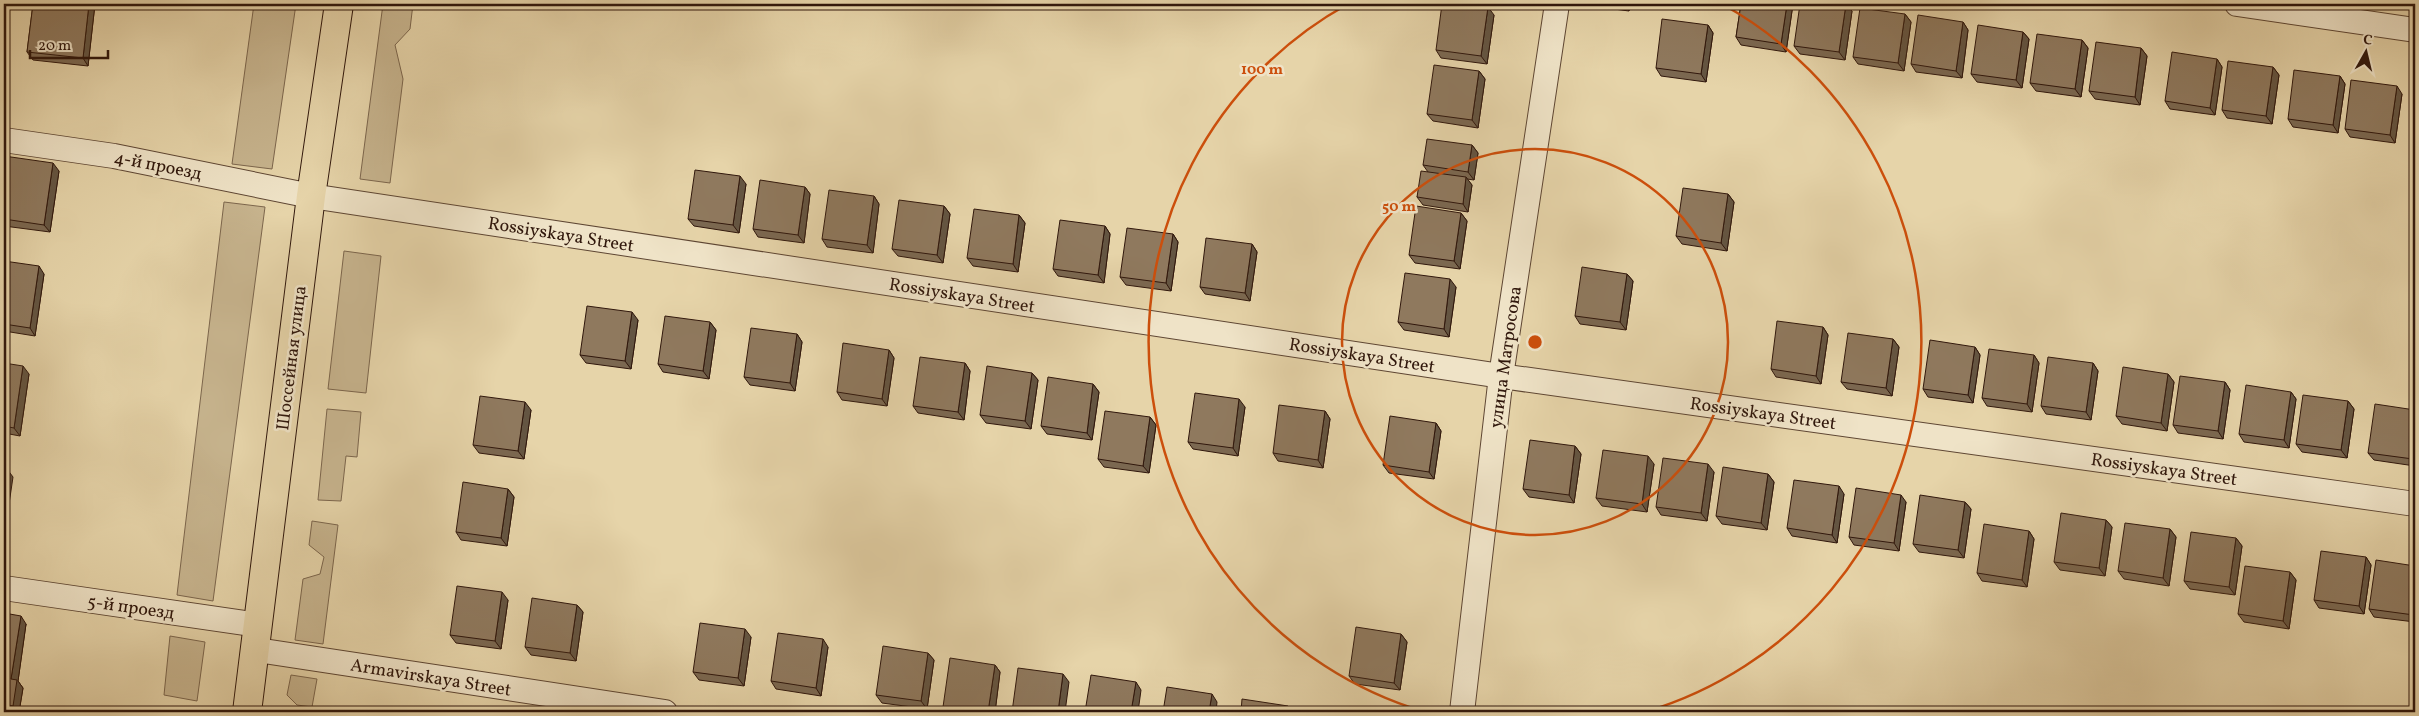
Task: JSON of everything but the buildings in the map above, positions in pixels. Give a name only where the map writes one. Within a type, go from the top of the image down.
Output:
[{"type":"main road","name":"Шоссейная улица","points":[[247,712],[258,638],[310,196],[339,4]]},
{"type":"street","name":"улица Матросова","points":[[1462,712],[1501,376],[1557,4]]},
{"type":"street","points":[[2237,4],[2415,30]]},
{"type":"street","name":"4-й проезд","points":[[4,140],[114,156],[310,196]]},
{"type":"street","name":"Rossiyskaya Street","points":[[310,196],[1501,376],[2415,504]]},
{"type":"street","name":"5-й проезд","points":[[4,588],[258,638]]},
{"type":"street","name":"Armavirskaya Street","points":[[258,638],[665,712]]},
{"type":"shaded area","points":[[254,4],[296,4],[272,169],[232,164]]},
{"type":"shaded area","points":[[383,4],[413,4],[410,29],[395,45],[403,79],[390,183],[360,179]]},
{"type":"shaded area","points":[[224,202],[265,207],[213,601],[177,595]]},
{"type":"shaded area","points":[[344,251],[381,256],[366,393],[328,389]]},
{"type":"shaded area","points":[[327,409],[361,412],[357,457],[346,456],[341,501],[318,500]]},
{"type":"shaded area","points":[[312,521],[338,525],[323,644],[295,640],[303,579],[320,574],[324,557],[309,545]]},
{"type":"shaded area","points":[[170,636],[205,642],[197,701],[164,695]]},
{"type":"shaded area","points":[[291,675],[317,679],[312,707],[297,705],[287,695]]}]
